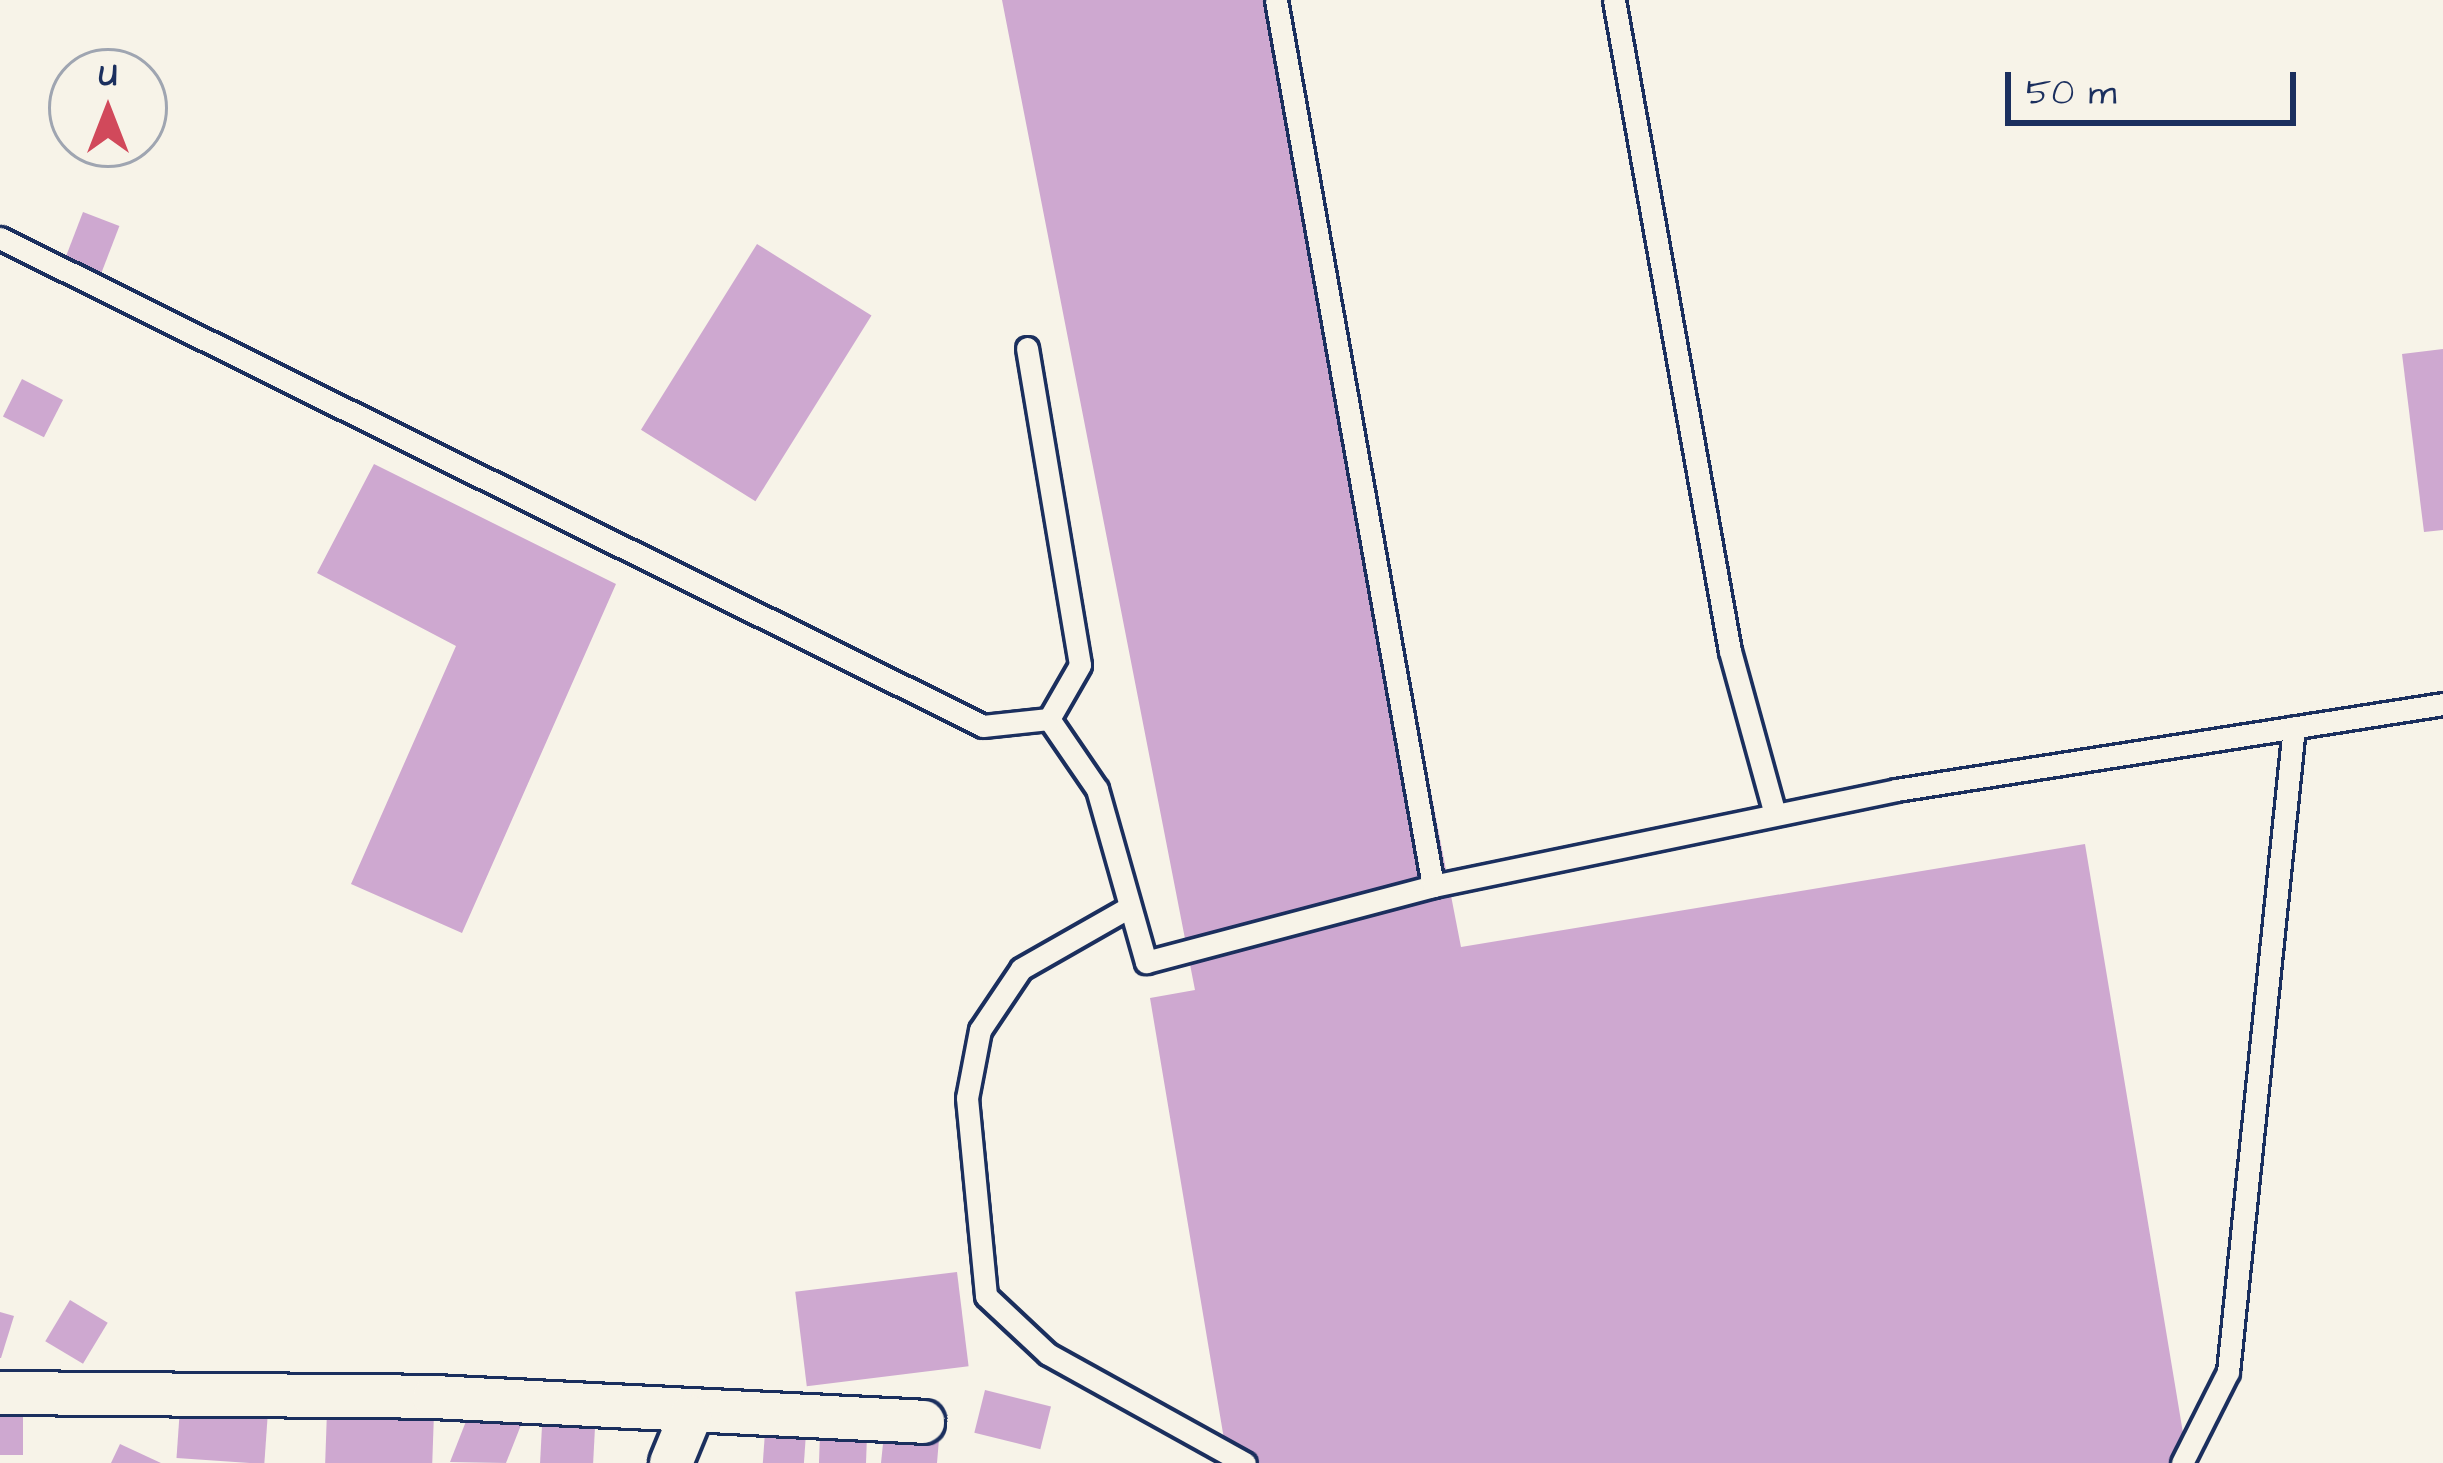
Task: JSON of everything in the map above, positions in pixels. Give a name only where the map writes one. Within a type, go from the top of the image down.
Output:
[{"type":"street","points":[[0,1393],[434,1397],[690,1417],[923,1422]]},
{"type":"street","points":[[671,1463],[690,1417]]},
{"type":"lane","points":[[1276,0],[1433,886]]},
{"type":"lane","points":[[1613,0],[1730,651],[1775,814]]},
{"type":"lane","points":[[0,238],[983,726],[1049,718]]},
{"type":"lane","points":[[1027,349],[1080,665],[1049,718]]},
{"type":"lane","points":[[1049,718],[1097,789],[1126,909],[1147,962],[1433,886],[1775,814],[2443,704]]},
{"type":"lane","points":[[2182,1463],[2228,1372],[2294,727]]},
{"type":"lane","points":[[1126,909],[1021,969],[980,1030],[967,1099],[986,1296],[1048,1354],[1245,1463]]},
{"type":"building","points":[[1002,0],[1277,0],[1461,947],[2085,844],[2188,1463],[1228,1463],[1150,998],[1195,990]]},
{"type":"building","points":[[83,212],[119,226],[100,275],[64,261]]},
{"type":"building","points":[[757,244],[871,316],[755,501],[641,430]]},
{"type":"building","points":[[2443,349],[2443,530],[2424,532],[2402,354]]},
{"type":"building","points":[[22,379],[63,400],[44,437],[3,416]]},
{"type":"building","points":[[374,464],[616,584],[462,933],[351,884],[456,646],[317,573]]},
{"type":"building","points":[[957,1272],[969,1366],[807,1386],[795,1292]]},
{"type":"building","points":[[70,1300],[108,1323],[83,1364],[45,1341]]},
{"type":"building","points":[[0,1312],[14,1316],[1,1358],[0,1358]]},
{"type":"building","points":[[985,1390],[1051,1406],[1040,1449],[974,1433]]},
{"type":"building","points":[[472,1406],[521,1425],[506,1463],[450,1462]]},
{"type":"building","points":[[180,1408],[268,1414],[264,1463],[177,1458]]},
{"type":"building","points":[[0,1410],[23,1410],[23,1455],[0,1455]]},
{"type":"building","points":[[327,1411],[434,1415],[432,1463],[325,1463]]},
{"type":"building","points":[[542,1426],[595,1429],[593,1463],[540,1463]]},
{"type":"building","points":[[765,1432],[806,1435],[804,1463],[763,1463]]},
{"type":"building","points":[[820,1434],[867,1436],[866,1463],[819,1463]]},
{"type":"building","points":[[884,1434],[939,1439],[937,1463],[881,1463]]},
{"type":"building","points":[[120,1444],[161,1463],[111,1463]]}]
